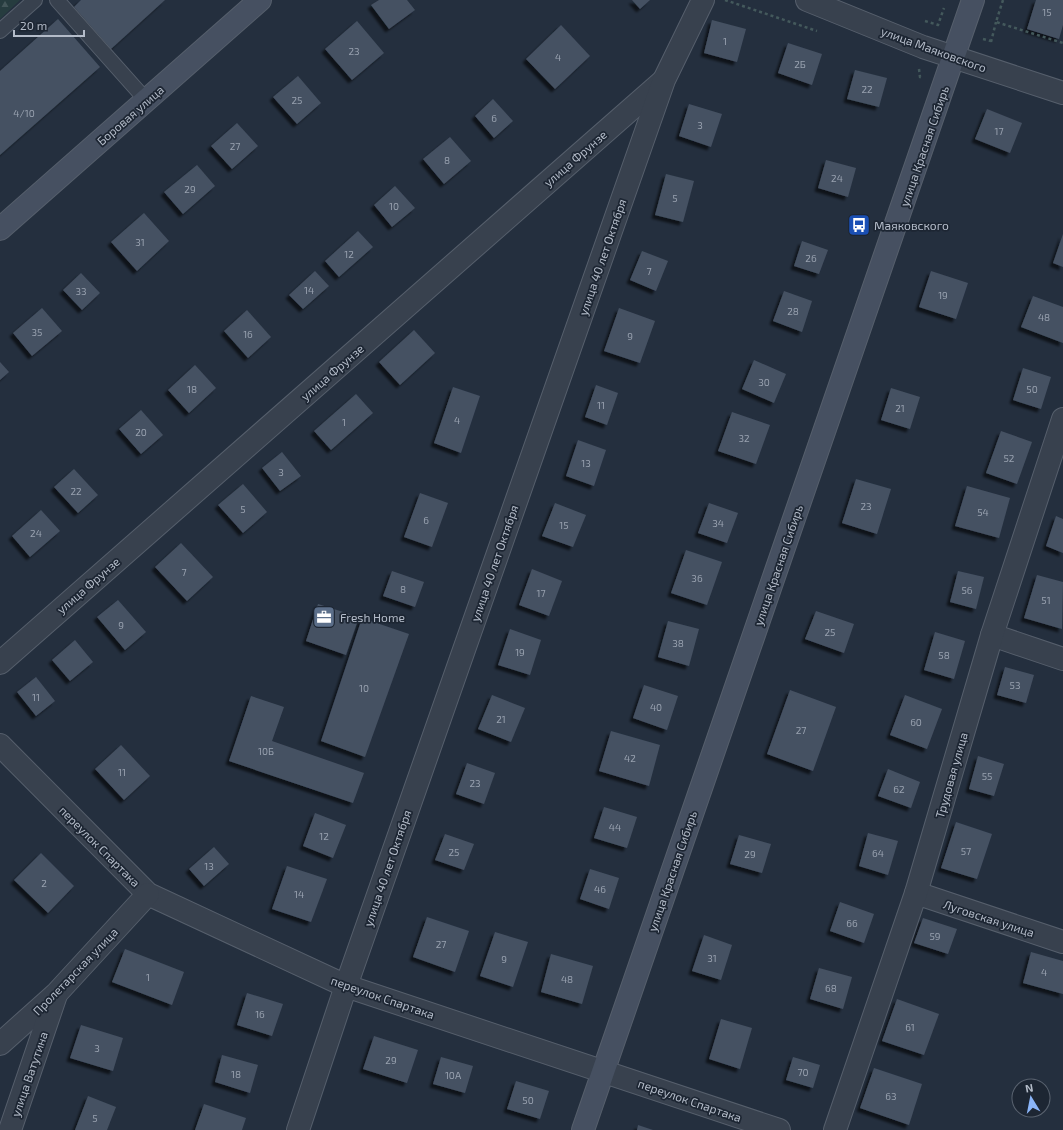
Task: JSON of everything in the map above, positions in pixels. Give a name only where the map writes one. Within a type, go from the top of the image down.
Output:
[{"type":"main road","name":"Боровая улица","points":[[0,229],[260,0]]},
{"type":"main road","name":"улица Красная Сибирь","points":[[583,1130],[973,0]]},
{"type":"street","name":"улица 40 лет Октября","points":[[298,1130],[346,986],[664,80],[703,0]]},
{"type":"street","name":"улица Маяковского","points":[[807,0],[923,47],[1063,93]]},
{"type":"street","name":"улица Фрунзе","points":[[0,663],[664,80]]},
{"type":"street","name":"Трудовая улица","points":[[835,1130],[916,893],[992,635],[1063,419]]},
{"type":"street","points":[[992,635],[1063,659]]},
{"type":"street","name":"переулок Спартака","points":[[0,746],[148,894],[346,986],[603,1070],[779,1130]]},
{"type":"street","name":"Луговская улица","points":[[916,893],[1063,942]]},
{"type":"street","name":"Пролетарская улица","points":[[0,1044],[56,994],[148,894]]},
{"type":"street","name":"улица Ватутина","points":[[10,1130],[56,994]]},
{"type":"lane","points":[[0,31],[35,0]]},
{"type":"lane","points":[[57,0],[146,100]]},
{"type":"path","points":[[1003,0],[996,22],[1063,43]]},
{"type":"path","points":[[923,20],[938,25],[944,6]]},
{"type":"green space","points":[[0,0],[20,0],[0,19]]},
{"type":"building","points":[[81,0],[165,0],[111,49],[74,7]]},
{"type":"building","points":[[379,0],[407,0],[415,10],[389,29],[371,5]]},
{"type":"building","points":[[632,0],[650,0],[640,9]]},
{"type":"building","points":[[1036,0],[1063,0],[1063,25],[1059,39],[1027,29]]},
{"type":"building","points":[[58,19],[100,67],[0,155],[0,71]]},
{"type":"building","points":[[712,20],[746,29],[737,62],[704,53]]},
{"type":"building","points":[[357,21],[384,53],[352,80],[325,49]]},
{"type":"building","points":[[561,25],[590,56],[555,89],[526,59]]},
{"type":"building","points":[[788,43],[822,54],[812,85],[778,73]]},
{"type":"building","points":[[855,70],[887,78],[879,107],[847,99]]},
{"type":"building","points":[[298,76],[321,103],[297,124],[273,97]]},
{"type":"building","points":[[493,99],[513,121],[494,138],[475,116]]},
{"type":"building","points":[[689,104],[722,114],[711,147],[679,136]]},
{"type":"building","points":[[987,109],[1022,123],[1010,153],[975,139]]},
{"type":"building","points":[[237,123],[258,146],[232,169],[211,146]]},
{"type":"building","points":[[450,137],[471,161],[444,184],[423,159]]},
{"type":"building","points":[[826,160],[856,168],[848,197],[818,188]]},
{"type":"building","points":[[197,165],[215,186],[183,214],[164,192]]},
{"type":"building","points":[[666,174],[694,181],[683,222],[655,215]]},
{"type":"building","points":[[395,186],[415,208],[392,227],[374,205]]},
{"type":"building","points":[[144,213],[169,241],[137,271],[111,242]]},
{"type":"building","points":[[358,231],[373,247],[339,277],[325,261]]},
{"type":"building","points":[[1063,234],[1063,267],[1053,263]]},
{"type":"building","points":[[802,241],[828,250],[819,274],[794,266]]},
{"type":"building","points":[[642,251],[668,261],[656,291],[630,280]]},
{"type":"building","points":[[315,271],[329,286],[303,309],[289,295]]},
{"type":"building","points":[[931,271],[968,283],[956,319],[919,307]]},
{"type":"building","points":[[81,273],[100,293],[82,310],[63,290]]},
{"type":"building","points":[[784,291],[812,301],[802,332],[773,321]]},
{"type":"building","points":[[1033,296],[1063,307],[1063,343],[1021,327]]},
{"type":"building","points":[[42,308],[62,331],[32,356],[13,333]]},
{"type":"building","points":[[619,308],[655,321],[640,363],[604,351]]},
{"type":"building","points":[[247,310],[271,337],[248,358],[224,331]]},
{"type":"building","points":[[414,330],[435,353],[400,385],[379,362]]},
{"type":"building","points":[[754,360],[786,374],[774,403],[742,389]]},
{"type":"building","points":[[0,362],[9,372],[0,380]]},
{"type":"building","points":[[195,365],[216,388],[189,413],[168,390]]},
{"type":"building","points":[[1023,368],[1051,377],[1041,409],[1013,400]]},
{"type":"building","points":[[596,385],[618,393],[607,425],[585,417]]},
{"type":"building","points":[[453,387],[480,396],[461,453],[434,443]]},
{"type":"building","points":[[891,388],[920,397],[910,429],[881,420]]},
{"type":"building","points":[[356,394],[373,413],[331,450],[314,431]]},
{"type":"building","points":[[141,410],[163,435],[141,454],[119,429]]},
{"type":"building","points":[[732,412],[770,425],[756,464],[718,451]]},
{"type":"building","points":[[1001,431],[1032,442],[1017,484],[986,473]]},
{"type":"building","points":[[578,440],[606,450],[594,486],[566,476]]},
{"type":"building","points":[[282,452],[301,476],[280,491],[262,468]]},
{"type":"building","points":[[74,469],[98,495],[78,513],[54,487]]},
{"type":"building","points":[[856,479],[891,489],[877,534],[842,523]]},
{"type":"building","points":[[243,484],[267,512],[243,533],[218,505]]},
{"type":"building","points":[[967,486],[1010,498],[999,538],[955,526]]},
{"type":"building","points":[[420,493],[448,503],[432,547],[404,537]]},
{"type":"building","points":[[555,503],[586,515],[573,547],[542,536]]},
{"type":"building","points":[[709,503],[738,513],[727,543],[698,533]]},
{"type":"building","points":[[41,510],[60,531],[30,557],[12,536]]},
{"type":"building","points":[[1056,516],[1063,519],[1063,553],[1046,546]]},
{"type":"building","points":[[181,543],[213,577],[187,601],[155,567]]},
{"type":"building","points":[[686,550],[722,562],[707,605],[671,593]]},
{"type":"building","points":[[532,569],[562,581],[549,616],[519,605]]},
{"type":"building","points":[[392,571],[424,582],[415,607],[383,596]]},
{"type":"building","points":[[958,571],[984,577],[976,609],[950,602]]},
{"type":"building","points":[[1037,575],[1063,582],[1062,629],[1024,618]]},
{"type":"building","points":[[118,600],[146,632],[125,650],[97,617]]},
{"type":"building","points":[[318,604],[359,617],[346,655],[306,641]]},
{"type":"building","points":[[816,611],[854,624],[844,653],[805,639]]},
{"type":"building","points":[[362,618],[409,634],[365,757],[321,741]]},
{"type":"building","points":[[668,621],[699,629],[689,666],[658,657]]},
{"type":"building","points":[[510,629],[541,640],[530,675],[498,665]]},
{"type":"building","points":[[935,632],[965,641],[954,679],[924,670]]},
{"type":"building","points":[[75,640],[93,662],[70,681],[52,660]]},
{"type":"building","points":[[1005,667],[1034,675],[1026,703],[997,695]]},
{"type":"building","points":[[36,677],[55,701],[36,716],[17,692]]},
{"type":"building","points":[[644,685],[678,696],[667,730],[633,718]]},
{"type":"building","points":[[790,690],[836,707],[813,771],[767,754]]},
{"type":"building","points":[[492,695],[525,708],[511,742],[478,729]]},
{"type":"building","points":[[905,695],[942,709],[927,749],[890,735]]},
{"type":"building","points":[[251,696],[284,707],[272,741],[364,773],[353,803],[229,761]]},
{"type":"building","points":[[611,731],[660,745],[649,786],[599,771]]},
{"type":"building","points":[[121,745],[150,776],[124,800],[95,769]]},
{"type":"building","points":[[978,756],[1004,764],[994,796],[969,789]]},
{"type":"building","points":[[467,763],[495,773],[484,804],[456,794]]},
{"type":"building","points":[[888,769],[920,782],[911,808],[878,796]]},
{"type":"building","points":[[604,807],[637,817],[627,848],[594,838]]},
{"type":"building","points":[[315,813],[346,825],[333,858],[303,846]]},
{"type":"building","points":[[956,822],[992,834],[977,879],[941,868]]},
{"type":"building","points":[[868,833],[898,841],[888,875],[859,866]]},
{"type":"building","points":[[445,834],[474,844],[464,870],[435,860]]},
{"type":"building","points":[[739,835],[771,844],[762,873],[730,864]]},
{"type":"building","points":[[214,847],[229,864],[204,886],[189,869]]},
{"type":"building","points":[[41,853],[74,886],[48,913],[14,880]]},
{"type":"building","points":[[287,866],[327,879],[311,922],[272,909]]},
{"type":"building","points":[[590,869],[619,878],[609,909],[580,899]]},
{"type":"building","points":[[840,902],[874,914],[864,943],[830,931]]},
{"type":"building","points":[[427,917],[469,931],[455,972],[413,957]]},
{"type":"building","points":[[923,918],[957,929],[948,954],[914,943]]},
{"type":"building","points":[[495,932],[528,942],[513,987],[480,976]]},
{"type":"building","points":[[704,935],[732,945],[721,980],[692,971]]},
{"type":"building","points":[[125,949],[184,972],[172,1005],[112,982]]},
{"type":"building","points":[[1031,952],[1063,961],[1063,994],[1023,983]]},
{"type":"building","points":[[551,954],[593,966],[582,1004],[541,992]]},
{"type":"building","points":[[819,968],[852,977],[843,1009],[810,999]]},
{"type":"building","points":[[247,993],[283,1004],[272,1036],[237,1025]]},
{"type":"building","points":[[897,999],[939,1014],[924,1055],[882,1041]]},
{"type":"building","points":[[721,1019],[752,1028],[740,1069],[709,1059]]},
{"type":"building","points":[[81,1025],[123,1038],[113,1071],[70,1058]]},
{"type":"building","points":[[374,1036],[418,1050],[407,1083],[363,1069]]},
{"type":"building","points":[[222,1055],[258,1065],[250,1093],[215,1082]]},
{"type":"building","points":[[441,1057],[473,1066],[465,1093],[433,1084]]},
{"type":"building","points":[[793,1057],[820,1065],[813,1088],[786,1080]]},
{"type":"building","points":[[874,1068],[922,1084],[909,1125],[860,1108]]},
{"type":"building","points":[[516,1081],[549,1091],[540,1119],[507,1109]]},
{"type":"building","points":[[88,1096],[116,1107],[107,1130],[75,1130]]},
{"type":"building","points":[[204,1104],[246,1118],[242,1130],[195,1130]]},
{"type":"building","points":[[638,1125],[653,1130],[637,1130]]},
{"type":"place","name":"Маяковского","points":[[859,225]]},
{"type":"place","name":"Fresh Home","points":[[324,617]]}]
